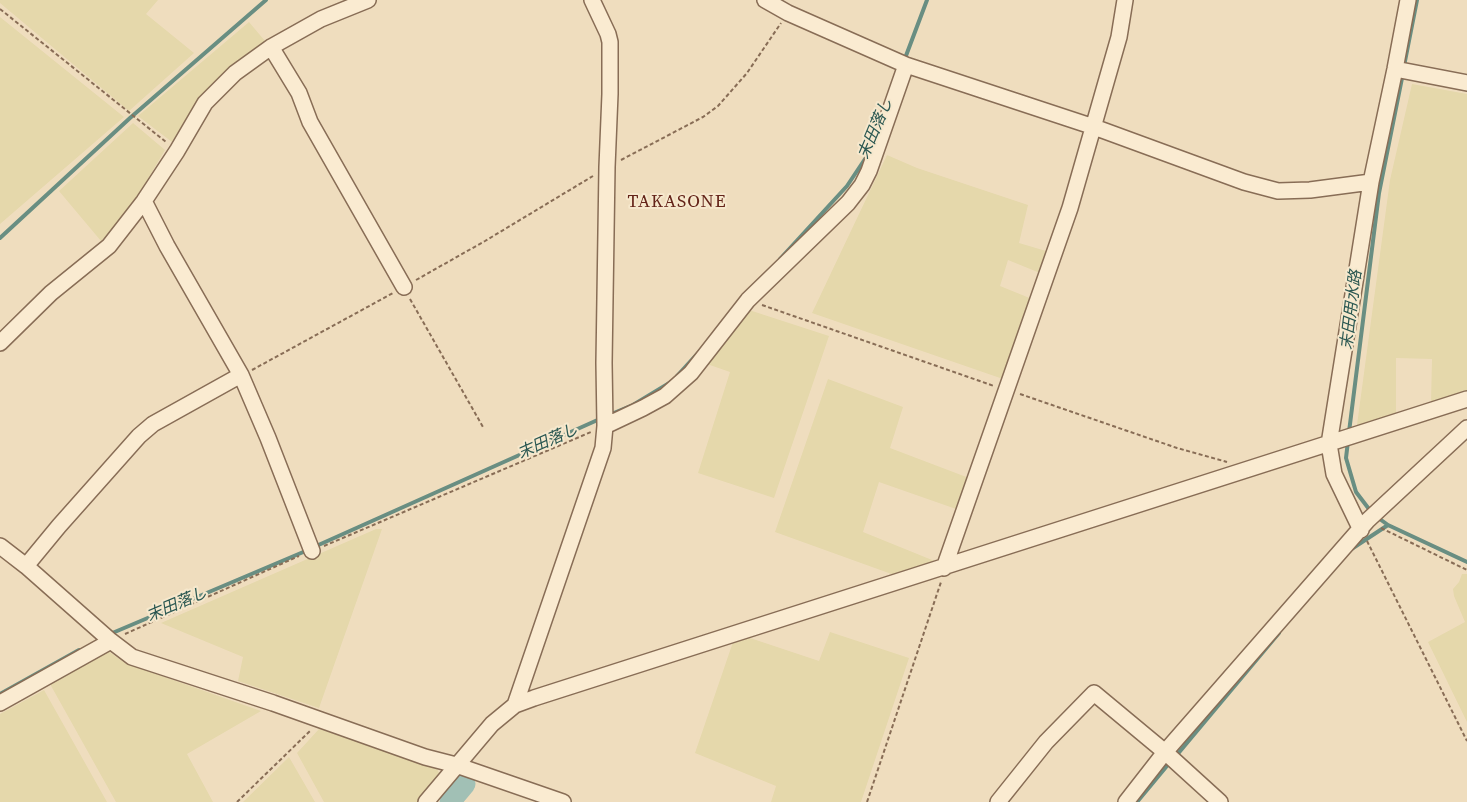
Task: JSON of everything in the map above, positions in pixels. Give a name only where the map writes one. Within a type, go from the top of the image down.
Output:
[{"type":"street","points":[[0,343],[51,293],[109,246],[144,200],[177,151],[205,103],[235,73],[271,47],[321,19],[368,0]]},
{"type":"street","points":[[515,706],[603,448],[605,426],[610,42],[592,0]]},
{"type":"street","points":[[766,0],[792,6],[906,65],[1094,127],[1244,182],[1278,191],[1310,190],[1371,182]]},
{"type":"street","points":[[944,568],[1070,208],[1119,37],[1125,0]]},
{"type":"street","points":[[1364,525],[1334,474],[1329,444],[1371,182],[1408,0]]},
{"type":"street","points":[[271,47],[299,93],[310,122],[404,288]]},
{"type":"street","points":[[605,426],[665,396],[691,373],[748,300],[848,204],[862,185],[869,171],[906,65]]},
{"type":"street","points":[[1395,69],[1467,83]]},
{"type":"street","points":[[144,200],[167,246],[241,375],[312,551]]},
{"type":"street","points":[[26,566],[121,457],[153,424],[241,375]]},
{"type":"street","points":[[426,802],[492,724],[515,706],[534,698],[1467,399]]},
{"type":"street","points":[[1126,802],[1170,757],[1364,525],[1467,428]]},
{"type":"street","points":[[0,546],[26,566],[111,641],[132,656],[425,757],[456,765],[563,802]]},
{"type":"street","points":[[0,703],[111,641]]},
{"type":"street","points":[[998,802],[1046,742],[1094,693],[1220,802]]},
{"type":"path","points":[[241,375],[404,288],[607,167],[703,117],[718,106],[747,74],[792,6]]},
{"type":"path","points":[[0,9],[177,151]]},
{"type":"path","points":[[404,288],[482,427]]},
{"type":"path","points":[[748,300],[897,353],[1177,448],[1250,468]]},
{"type":"path","points":[[111,641],[312,551],[605,426]]},
{"type":"path","points":[[1364,525],[1467,570]]},
{"type":"path","points":[[1364,525],[1467,741]]},
{"type":"path","points":[[867,802],[942,580],[944,568]]},
{"type":"path","points":[[237,802],[322,720]]},
{"type":"shaded area","points":[[0,0],[158,0],[146,14],[194,53],[129,111],[0,3]]},
{"type":"shaded area","points":[[0,17],[124,117],[0,224]]},
{"type":"shaded area","points":[[249,22],[265,41],[218,78],[198,100],[172,142],[138,116]]},
{"type":"shaded area","points":[[1412,84],[1467,94],[1467,392],[1431,403],[1432,359],[1396,358],[1396,416],[1357,425],[1390,180]]},
{"type":"shaded area","points":[[133,123],[165,150],[123,221],[101,241],[59,191]]},
{"type":"shaded area","points":[[887,155],[917,168],[1028,205],[1019,243],[1046,251],[1040,273],[1008,260],[1000,286],[1032,299],[1003,379],[812,313]]},
{"type":"shaded area","points":[[749,310],[829,336],[774,498],[698,473],[730,372],[707,364]]},
{"type":"shaded area","points":[[828,379],[903,407],[890,448],[969,478],[959,510],[879,482],[863,532],[937,562],[897,576],[775,532]]},
{"type":"shaded area","points":[[376,529],[382,529],[319,708],[238,681],[243,657],[161,623]]},
{"type":"shaded area","points":[[1462,574],[1467,574],[1467,722],[1428,642],[1465,622],[1453,589],[1459,582]]},
{"type":"shaded area","points":[[830,632],[909,658],[861,802],[771,802],[776,786],[695,753],[733,642],[747,637],[819,661]]},
{"type":"shaded area","points":[[108,651],[125,663],[261,711],[187,754],[213,802],[116,802],[50,684]]},
{"type":"shaded area","points":[[44,690],[107,802],[0,802],[0,714]]},
{"type":"shaded area","points":[[319,729],[436,767],[440,775],[417,802],[324,802],[297,753]]},
{"type":"shaded area","points":[[289,757],[315,802],[243,802]]},
{"type":"waterway","points":[[0,238],[130,118],[266,0]]},
{"type":"waterway","name":"末田落し","points":[[904,61],[927,0]]},
{"type":"waterway","name":"末田用水路","points":[[1404,66],[1417,0]]},
{"type":"waterway","name":"末田用水路","points":[[1349,432],[1379,193],[1403,73]]},
{"type":"waterway","name":"末田落し","points":[[780,259],[847,186],[867,156]]},
{"type":"waterway","name":"末田落し","points":[[677,376],[698,353]]},
{"type":"waterway","name":"末田落し","points":[[609,415],[633,405],[671,382]]},
{"type":"waterway","name":"末田落し","points":[[314,547],[602,418]]},
{"type":"waterway","name":"末田用水路","points":[[1348,441],[1346,458],[1356,492],[1372,513]]},
{"type":"waterway","name":"末田用水路","points":[[1377,517],[1388,525],[1467,562]]},
{"type":"waterway","points":[[1350,550],[1388,525]]},
{"type":"waterway","name":"末田落し","points":[[110,634],[308,550]]},
{"type":"waterway","points":[[1176,756],[1279,633]]},
{"type":"waterway","name":"末田落し","points":[[0,694],[79,650]]},
{"type":"waterway","points":[[1137,802],[1171,761]]},
{"type":"waterway","name":"末田落し","points":[[450,802],[465,784]]},
{"type":"district","name":"TAKASONE","points":[[677,202]]}]
